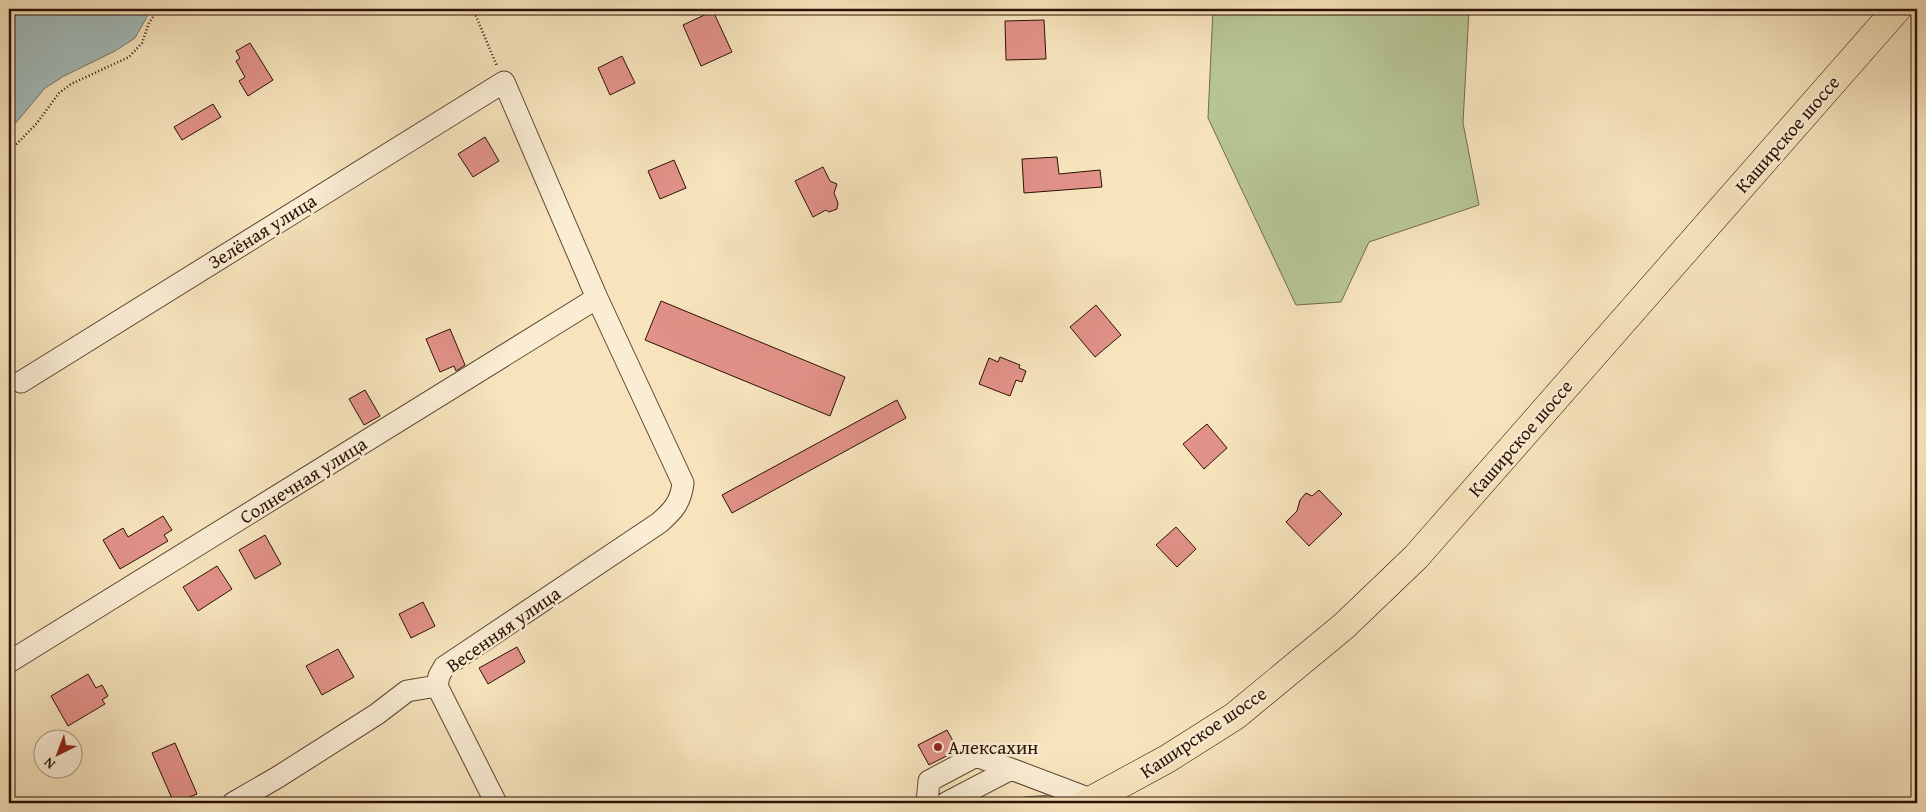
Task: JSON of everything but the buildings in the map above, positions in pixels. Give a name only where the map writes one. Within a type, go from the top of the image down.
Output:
[{"type":"main road","name":"Каширское шоссе","points":[[1090,802],[1167,759],[1235,716],[1344,626],[1416,557],[1897,9]]},
{"type":"street","points":[[504,82],[597,298]]},
{"type":"street","name":"Зелёная улица","points":[[21,382],[504,82]]},
{"type":"street","name":"Весенняя улица","points":[[233,803],[278,778],[377,714],[407,691],[437,686],[439,676],[444,667],[659,523],[674,511],[682,496],[683,483],[597,298]]},
{"type":"street","name":"Солнечная улица","points":[[9,662],[597,298]]},
{"type":"street","points":[[437,686],[496,803]]},
{"type":"street","points":[[927,803],[929,781],[976,756],[1090,802]]},
{"type":"street","points":[[946,803],[1011,769]]},
{"type":"path","points":[[9,152],[37,123],[59,93],[71,84],[129,57],[142,43],[149,23],[156,14],[167,9]]},
{"type":"path","points":[[473,9],[504,82]]},
{"type":"green space","points":[[1213,9],[1469,9],[1463,123],[1479,205],[1369,242],[1341,302],[1296,305],[1208,118]]},
{"type":"green space","points":[[1051,795],[1059,803],[1011,803],[1024,797]]},
{"type":"water","points":[[9,9],[143,9],[148,15],[135,38],[115,51],[64,76],[45,88],[9,131]]},
{"type":"place","name":"Алексахин","points":[[938,747]]}]
